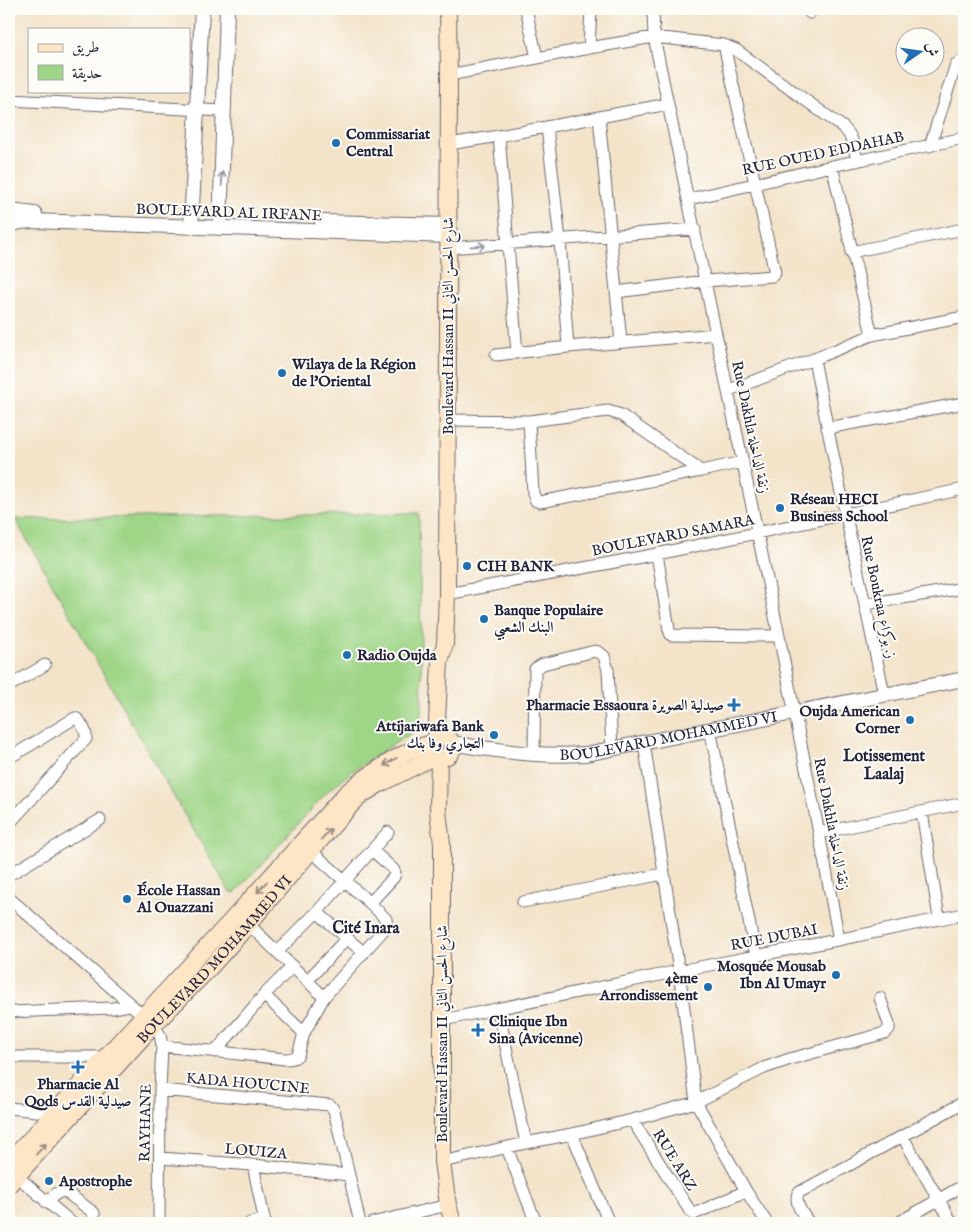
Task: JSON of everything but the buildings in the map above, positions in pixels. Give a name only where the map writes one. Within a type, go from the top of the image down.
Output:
[{"type":"main road","name":"Boulevard Hassan II شارع الحسن الثاني","points":[[448,9],[450,75],[447,594],[445,644],[450,662],[450,673],[443,748],[448,816],[442,844],[442,1162],[448,1216]]},
{"type":"main road","name":"BOULEVARD MOHAMMED VI","points":[[243,920],[345,794],[356,784],[420,746],[443,748]]},
{"type":"main road","name":"BOULEVARD MOHAMMED VI","points":[[11,1175],[148,1021],[310,851],[353,803],[383,782],[443,748]]},
{"type":"main road","name":"BOULEVARD MOHAMMED VI","points":[[11,1175],[15,1148],[54,1113],[104,1058],[148,1021]]},
{"type":"street","points":[[191,223],[202,9]]},
{"type":"street","points":[[220,224],[227,9]]},
{"type":"street","points":[[526,9],[537,58]]},
{"type":"street","points":[[589,48],[591,9]]},
{"type":"street","name":"Rue Dakhla زنقة الداخلة","points":[[653,9],[654,37],[758,533],[839,940]]},
{"type":"street","points":[[450,75],[654,37],[724,45],[736,50],[844,128],[852,138],[857,161]]},
{"type":"street","points":[[616,292],[774,275],[775,271],[756,183],[724,45]]},
{"type":"street","points":[[930,146],[956,64],[964,63]]},
{"type":"street","points":[[9,100],[224,111]]},
{"type":"street","points":[[449,144],[668,104]]},
{"type":"street","points":[[599,117],[622,342]]},
{"type":"street","points":[[547,126],[560,240],[568,347]]},
{"type":"street","points":[[499,136],[517,353]]},
{"type":"street","name":"RUE OUED EDDAHAB","points":[[689,199],[964,138]]},
{"type":"street","points":[[832,166],[872,335]]},
{"type":"street","name":"BOULEVARD AL IRFANE","points":[[9,211],[27,214],[448,236]]},
{"type":"street","name":"BOULEVARD AL IRFANE","points":[[9,222],[191,223]]},
{"type":"street","points":[[448,236],[508,244],[695,229]]},
{"type":"street","points":[[852,252],[964,229]]},
{"type":"street","points":[[728,390],[814,359],[872,335],[964,317]]},
{"type":"street","points":[[496,355],[716,334]]},
{"type":"street","name":"Rue Boukraa ز. بوكراع","points":[[814,359],[884,694]]},
{"type":"street","points":[[827,428],[964,402]]},
{"type":"street","points":[[447,420],[529,421],[608,411],[614,412],[622,414],[701,471]]},
{"type":"street","points":[[529,421],[533,493],[536,501],[540,502],[743,462]]},
{"type":"street","name":"BOULEVARD SAMARA","points":[[447,594],[657,554],[964,489]]},
{"type":"street","points":[[657,554],[669,630],[672,635],[779,636]]},
{"type":"street","points":[[866,604],[964,588]]},
{"type":"street","points":[[534,754],[535,669],[543,664],[595,651],[604,656],[608,670],[612,749]]},
{"type":"street","points":[[9,686],[45,665]]},
{"type":"street","name":"BOULEVARD MOHAMMED VI","points":[[443,748],[471,753],[488,749],[534,754],[586,754],[964,679]]},
{"type":"street","points":[[9,758],[75,718],[78,719],[87,738],[9,824]]},
{"type":"street","points":[[710,729],[756,956]]},
{"type":"street","points":[[644,743],[679,971],[696,1102],[746,1191],[767,1223]]},
{"type":"street","points":[[819,833],[964,804]]},
{"type":"street","points":[[922,812],[939,918]]},
{"type":"street","points":[[9,875],[100,820]]},
{"type":"street","points":[[277,952],[317,912],[388,832]]},
{"type":"street","points":[[370,903],[396,873],[372,850]]},
{"type":"street","points":[[162,1046],[284,1060],[295,1058],[298,1055],[304,1033],[324,997],[364,953],[387,923],[386,919],[370,903],[310,851]]},
{"type":"street","points":[[523,902],[664,874]]},
{"type":"street","points":[[9,898],[148,1021]]},
{"type":"street","points":[[317,912],[364,953]]},
{"type":"street","name":"RUE DUBAI","points":[[443,1020],[964,914]]},
{"type":"street","points":[[243,920],[324,997]]},
{"type":"street","points":[[307,981],[346,939]]},
{"type":"street","points":[[215,1052],[292,967]]},
{"type":"street","points":[[264,996],[304,1033]]},
{"type":"street","points":[[442,1162],[632,1120],[696,1102],[764,1068],[885,1033],[889,1029],[889,1024],[880,998]]},
{"type":"street","points":[[9,1012],[113,1008],[129,1005]]},
{"type":"street","points":[[498,1009],[526,1143]]},
{"type":"street","name":"RAYHANE","points":[[148,1021],[160,1035],[162,1046],[159,1223]]},
{"type":"street","points":[[9,1057],[104,1058]]},
{"type":"street","name":"KADA HOUCINE","points":[[160,1090],[330,1105],[334,1110],[349,1175]]},
{"type":"street","points":[[809,1223],[798,1206],[796,1198],[798,1192],[964,1102]]},
{"type":"street","points":[[9,1108],[54,1113]]},
{"type":"street","name":"RUE ARZ","points":[[632,1120],[690,1211],[694,1214],[746,1191]]},
{"type":"street","points":[[572,1134],[609,1223]]},
{"type":"street","points":[[899,1138],[904,1139],[952,1223]]},
{"type":"street","points":[[507,1148],[536,1223]]},
{"type":"street","name":"LOUIZA","points":[[160,1158],[349,1175]]},
{"type":"street","points":[[250,1223],[264,1222],[253,1165]]},
{"type":"street","points":[[11,1175],[72,1223]]},
{"type":"street","points":[[349,1175],[360,1223]]},
{"type":"street","points":[[898,1223],[964,1185]]},
{"type":"street","points":[[46,1202],[60,1192],[66,1192],[94,1212],[94,1217],[90,1223]]},
{"type":"street","points":[[372,1223],[448,1216]]},
{"type":"green space","points":[[419,513],[422,710],[417,729],[354,770],[329,790],[235,893],[230,892],[15,519]]},
{"type":"place","name":"Commissariat Central","points":[[336,143]]},
{"type":"place","name":"Wilaya de la Région de l'Oriental","points":[[282,373]]},
{"type":"place","name":"Réseau HECI Business School","points":[[780,508]]},
{"type":"place","name":"CIH BANK","points":[[467,566]]},
{"type":"place","name":"Banque Populaire البنك الشعبي","points":[[484,619]]},
{"type":"place","name":"Radio Oujda","points":[[347,655]]},
{"type":"place","name":"Pharmacie Essaoura صيدلية الصويرة","points":[[734,705]]},
{"type":"place","name":"Oujda American Corner","points":[[910,720]]},
{"type":"place","name":"Attijariwafa Bank التجاري وفا بنك","points":[[494,735]]},
{"type":"place","name":"École Hassan Al Ouazzani","points":[[127,899]]},
{"type":"place","name":"Mosquée Mousab Ibn Al Umayr","points":[[836,975]]},
{"type":"place","name":"4ème Arrondissement","points":[[708,987]]},
{"type":"place","name":"Clinique Ibn Sina (Avicenne)","points":[[478,1030]]},
{"type":"place","name":"Pharmacie Al Qods صيدلية القدس","points":[[78,1067]]},
{"type":"place","name":"Apostrophe","points":[[49,1181]]},
{"type":"district","name":"Lotissement Laalaj","points":[[884,764]]},
{"type":"district","name":"Cité Inara","points":[[366,927]]}]
